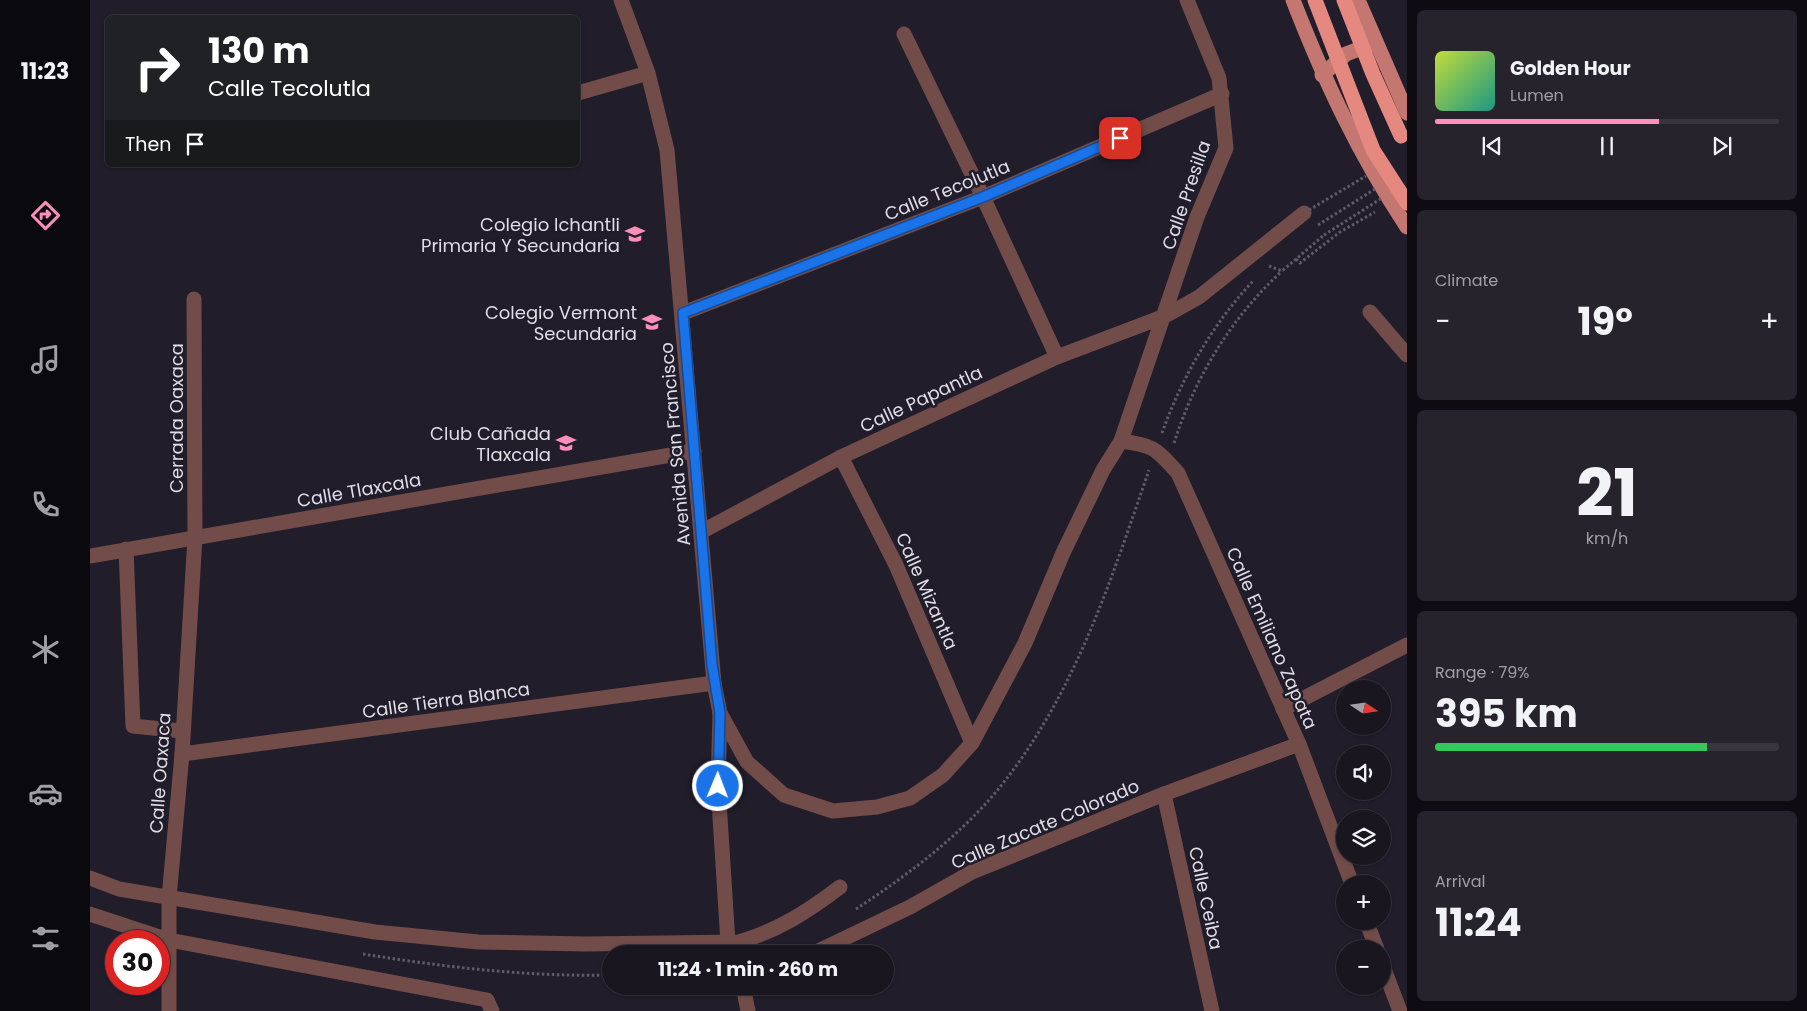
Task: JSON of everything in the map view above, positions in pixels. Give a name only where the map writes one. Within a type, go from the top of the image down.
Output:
[{"type":"highway","points":[[1315,0],[1373,150],[1407,203]]},
{"type":"highway","points":[[1344,0],[1400,136]]},
{"type":"main road","points":[[1293,0],[1322,75],[1369,169],[1407,227]]},
{"type":"main road","points":[[1358,0],[1407,113]]},
{"type":"main road","points":[[1322,75],[1346,54],[1377,43]]},
{"type":"street","name":"Avenida San Francisco","points":[[621,0],[648,72],[667,150],[683,313],[714,683],[720,713],[718,786],[736,945]]},
{"type":"street","name":"Calle Presilla","points":[[1121,441],[1165,316],[1197,217],[1226,148],[1219,78],[1187,0]]},
{"type":"street","points":[[904,34],[983,197],[1057,357]]},
{"type":"street","points":[[580,92],[648,72]]},
{"type":"street","name":"Calle Tecolutla","points":[[683,313],[983,197],[1222,94]]},
{"type":"street","name":"Calle Papantla","points":[[701,532],[842,457],[1057,357],[1165,316],[1199,297],[1306,212]]},
{"type":"street","name":"Cerrada Oaxaca","points":[[194,300],[194,537]]},
{"type":"street","points":[[1370,312],[1407,355]]},
{"type":"street","name":"Avenida San Francisco","points":[[720,713],[748,762],[784,795],[834,811],[877,807],[910,798],[943,775],[972,743],[1025,643],[1063,553],[1103,470],[1121,441]]},
{"type":"street","name":"Calle Emiliano Zapata","points":[[1121,441],[1145,444],[1156,450],[1178,473],[1298,744],[1349,875]]},
{"type":"street","name":"Calle Tlaxcala","points":[[90,556],[694,451]]},
{"type":"street","name":"Calle Mizantla","points":[[842,457],[896,565],[972,743]]},
{"type":"street","name":"Calle Oaxaca","points":[[168,930],[182,754],[194,537]]},
{"type":"street","points":[[126,550],[133,726],[182,731]]},
{"type":"street","points":[[1283,709],[1407,645]]},
{"type":"street","name":"Calle Tierra Blanca","points":[[182,754],[714,683]]},
{"type":"street","name":"Calle Zacate Colorado","points":[[830,945],[910,906],[972,872],[1164,794],[1298,744]]},
{"type":"street","name":"Calle Ceiba","points":[[1164,794],[1212,1011]]},
{"type":"street","points":[[90,878],[119,889],[375,932],[478,942],[672,945]]},
{"type":"street","points":[[738,945],[803,915],[840,887]]},
{"type":"street","points":[[90,914],[138,930]]},
{"type":"street","points":[[170,940],[490,1006]]},
{"type":"street","points":[[1391,988],[1400,1011]]},
{"type":"street","name":"Calle Oaxaca","points":[[168,995],[168,1011]]},
{"type":"street","points":[[745,995],[748,1011]]},
{"type":"path","points":[[1306,212],[1370,174]]},
{"type":"path","points":[[1313,228],[1376,188]]},
{"type":"path","points":[[1168,462],[1178,430],[1217,349],[1238,317],[1282,271],[1324,235],[1360,211],[1390,199]]},
{"type":"path","points":[[1296,259],[1300,263],[1340,232],[1390,199]]},
{"type":"path","points":[[1262,272],[1273,261]]},
{"type":"path","points":[[1268,266],[1282,271]]},
{"type":"path","points":[[1169,414],[1197,356],[1238,298],[1256,278]]},
{"type":"place","name":"Colegio Ichantli Primaria Y Secundaria","points":[[635,234]]},
{"type":"place","name":"Colegio Vermont Secundaria","points":[[652,322]]},
{"type":"place","name":"Club Cañada Tlaxcala","points":[[566,443]]},
{"type":"route","points":[[718,786],[720,713],[712,664],[683,313],[983,197],[1120,138]]}]
